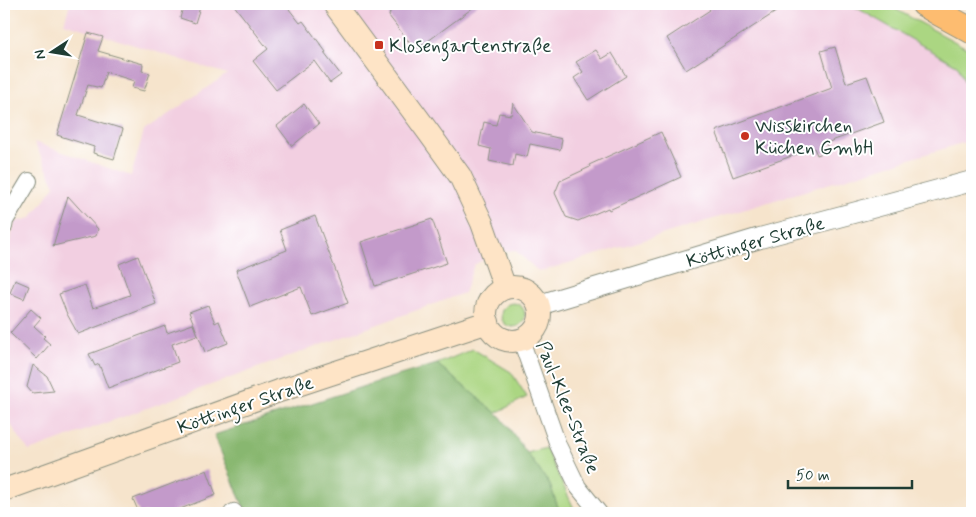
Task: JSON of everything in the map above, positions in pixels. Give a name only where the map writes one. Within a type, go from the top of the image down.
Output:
[{"type":"main road","points":[[334,4],[460,176],[482,223],[505,288]]},
{"type":"main road","points":[[924,4],[972,31]]},
{"type":"main road","points":[[515,287],[525,290],[534,296],[539,305],[540,316],[537,326],[530,335],[521,340],[511,341],[501,338],[493,331],[488,322],[486,312],[489,302],[496,293],[505,288],[515,287]]},
{"type":"main road","name":"Köttinger Straße","points":[[4,490],[279,391],[488,322]]},
{"type":"street","points":[[4,227],[29,181]]},
{"type":"street","name":"Köttinger Straße","points":[[539,305],[760,238],[972,181]]},
{"type":"street","name":"Paul-Klee-Straße","points":[[521,340],[558,445],[578,487],[599,513]]},
{"type":"shaded area","points":[[70,4],[850,4],[958,66],[972,101],[972,140],[539,272],[515,250],[497,252],[474,265],[464,293],[29,451],[4,415],[4,264],[15,222],[31,218],[55,186],[34,142],[131,176],[144,131],[227,74],[64,23]]},
{"type":"green space","points":[[850,4],[886,4],[972,51],[972,101],[958,66]]},
{"type":"green space","points":[[513,303],[518,304],[524,310],[524,320],[518,326],[513,327],[508,326],[502,320],[501,315],[502,310],[508,304]]},
{"type":"green space","points":[[473,349],[511,372],[527,397],[496,413],[437,364]]},
{"type":"green space","points":[[437,364],[501,417],[550,485],[560,513],[246,513],[214,435]]},
{"type":"green space","points":[[546,448],[576,513],[560,513],[550,485],[527,453]]},
{"type":"building","points":[[184,4],[201,4],[195,23],[180,18]]},
{"type":"building","points":[[233,4],[285,4],[300,23],[303,21],[341,75],[330,83],[314,61],[276,90],[253,61],[268,49]]},
{"type":"building","points":[[396,4],[478,4],[420,47],[412,46],[389,16],[391,8]]},
{"type":"building","points":[[706,4],[788,4],[686,70],[667,38],[710,10]]},
{"type":"building","points":[[88,33],[103,37],[98,51],[143,64],[142,71],[150,73],[144,91],[132,88],[134,81],[106,72],[101,88],[88,85],[78,115],[123,129],[114,159],[93,153],[94,147],[57,135]]},
{"type":"building","points":[[835,47],[846,83],[867,76],[884,122],[826,143],[829,151],[817,155],[814,148],[733,177],[716,131],[832,88],[821,51]]},
{"type":"building","points":[[596,50],[602,59],[612,53],[626,76],[588,100],[574,78],[583,72],[576,62]]},
{"type":"building","points":[[513,103],[532,132],[562,139],[560,150],[530,144],[527,157],[515,154],[513,166],[489,161],[491,149],[479,146],[484,122],[496,125],[499,113],[511,115]]},
{"type":"building","points":[[304,104],[319,124],[292,146],[277,126]]},
{"type":"building","points":[[661,132],[681,177],[609,210],[608,208],[578,221],[566,217],[555,193],[560,181],[590,167],[589,165]]},
{"type":"building","points":[[68,196],[98,229],[96,236],[53,246]]},
{"type":"building","points":[[315,216],[348,303],[312,316],[301,287],[250,307],[236,270],[287,250],[280,230]]},
{"type":"building","points":[[432,219],[447,263],[375,286],[361,242]]},
{"type":"building","points":[[138,256],[156,304],[78,334],[59,294],[85,285],[93,308],[130,295],[119,264]]},
{"type":"building","points":[[15,280],[29,286],[24,299],[10,293]]},
{"type":"building","points":[[208,305],[215,323],[219,321],[228,343],[205,352],[189,312]]},
{"type":"building","points":[[31,309],[41,318],[34,326],[45,336],[43,338],[50,344],[37,359],[10,333]]},
{"type":"building","points":[[193,324],[197,335],[172,344],[178,362],[108,388],[99,364],[95,366],[89,354],[165,326],[167,333]]},
{"type":"building","points":[[33,365],[47,376],[54,391],[32,393],[27,387]]},
{"type":"building","points":[[207,470],[216,495],[170,513],[139,513],[133,499]]},
{"type":"place","name":"Klosengartenstraße","points":[[379,45]]},
{"type":"place","name":"Wisskirchen Küchen GmbH","points":[[745,136]]}]
